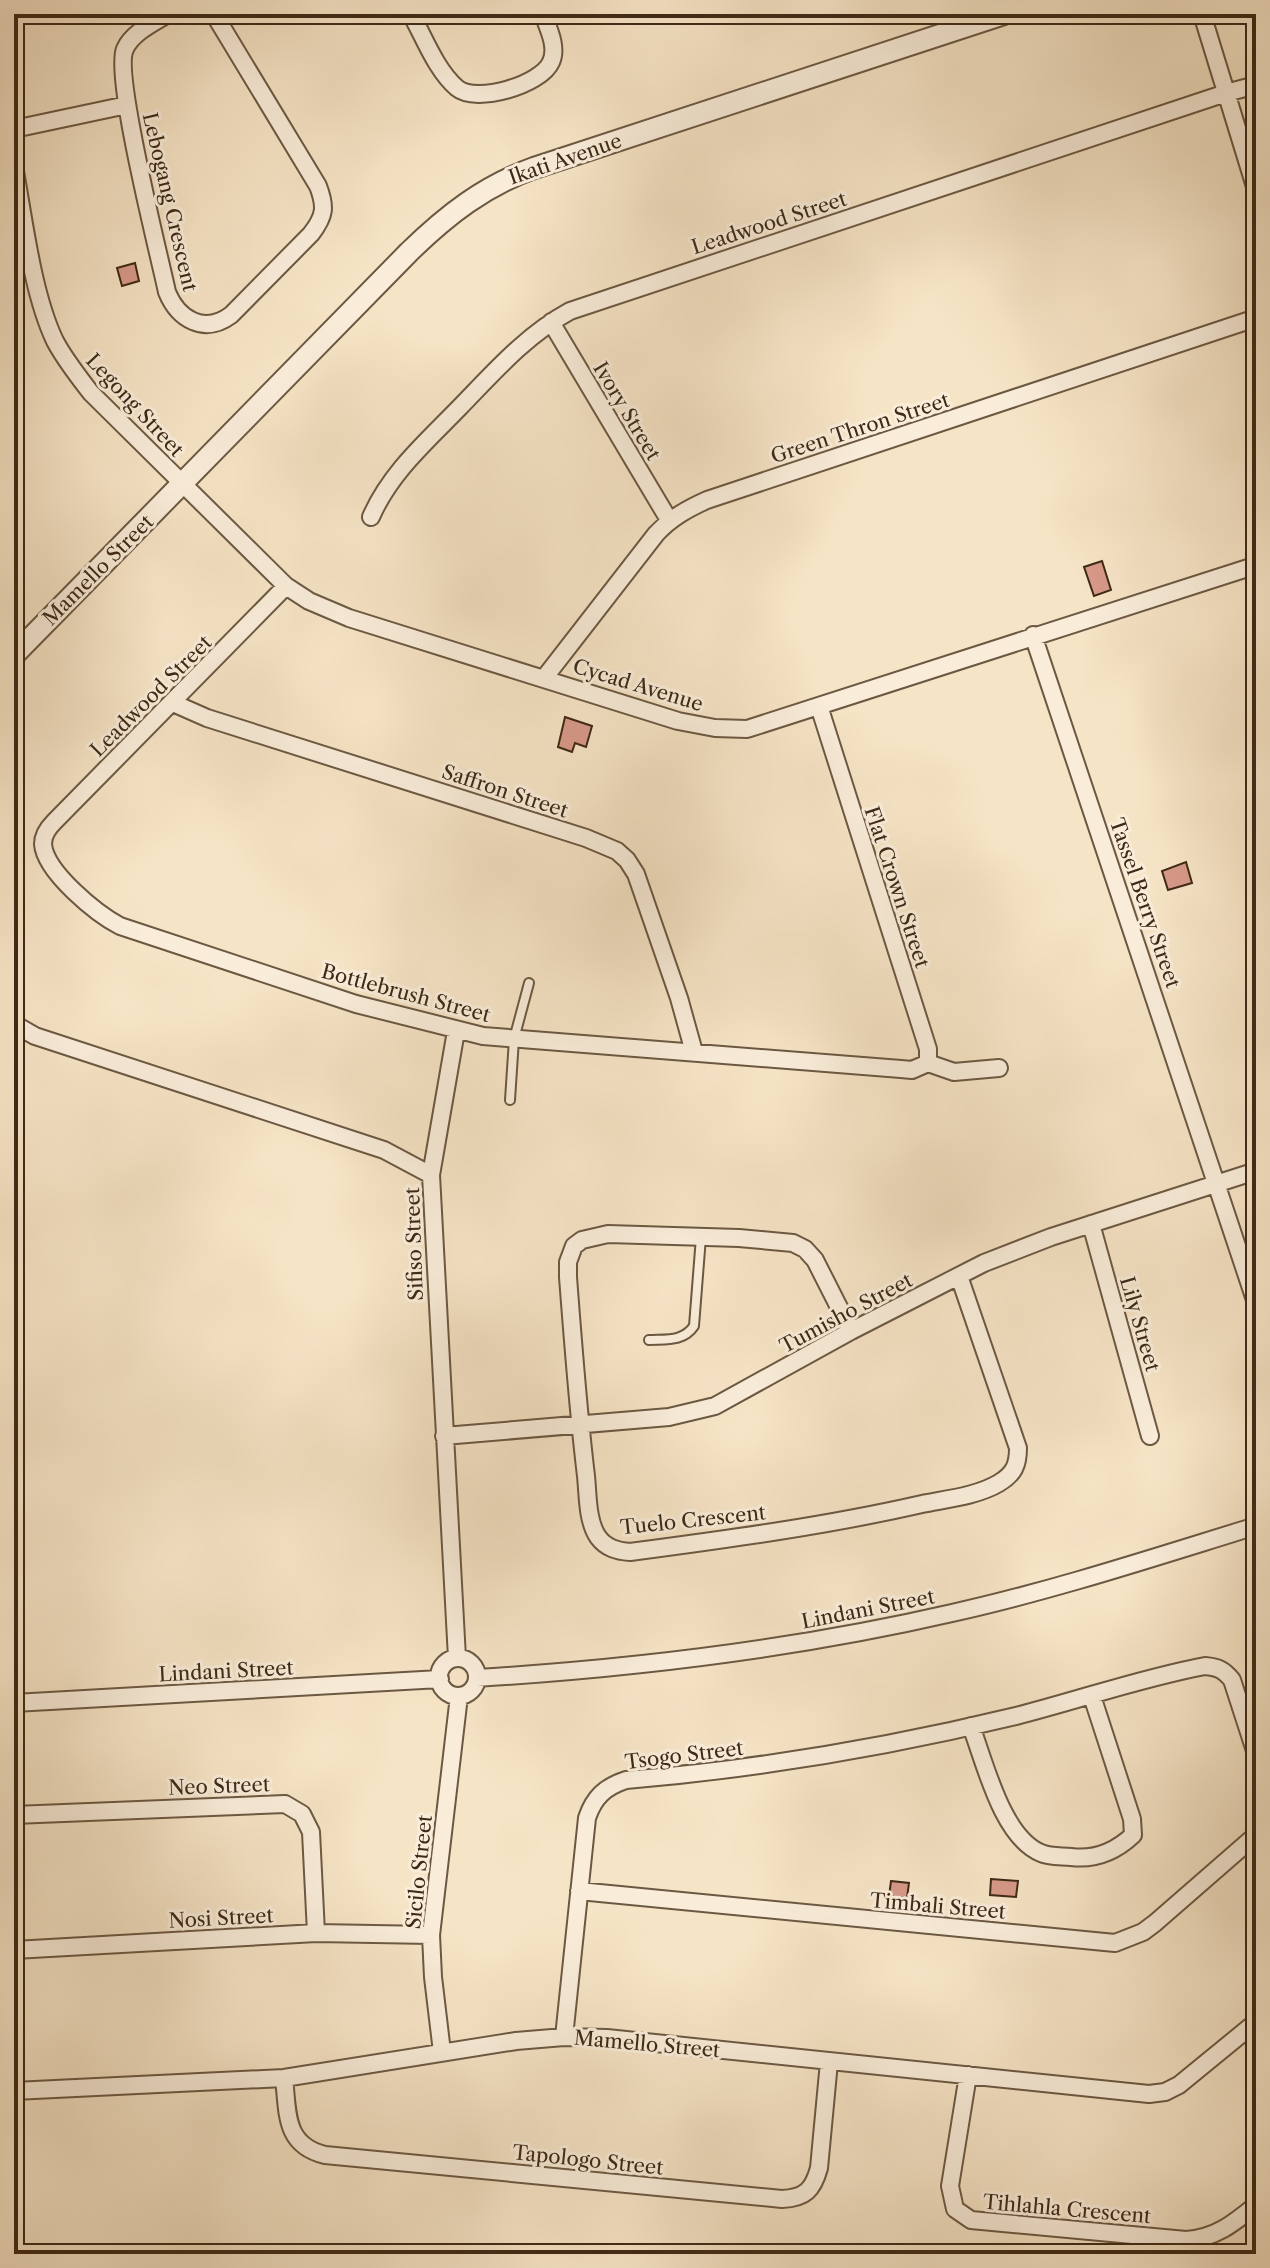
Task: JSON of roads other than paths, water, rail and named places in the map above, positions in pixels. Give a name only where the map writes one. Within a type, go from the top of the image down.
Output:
[{"type":"street","name":"Lebogang Crescent","points":[[168,14],[141,31],[126,46],[122,70],[171,302],[180,314],[192,322],[206,325],[224,321],[311,234],[325,210],[318,186],[214,14]]},
{"type":"street","points":[[411,14],[448,78],[458,88],[477,95],[527,82],[546,70],[554,52],[543,14]]},
{"type":"street","name":"Ikati Avenue","points":[[183,485],[418,243],[459,207],[492,186],[534,168],[1004,14]]},
{"type":"street","points":[[1202,14],[1256,190]]},
{"type":"street","name":"Leadwood Street","points":[[371,517],[387,486],[410,458],[515,351],[551,322],[592,303],[1256,85]]},
{"type":"street","name":"Lebogang Crescent","points":[[14,129],[127,105]]},
{"type":"street","name":"Legong Street","points":[[14,166],[35,272],[47,322],[55,340],[91,393],[183,485]]},
{"type":"street","name":"Green Thron Street","points":[[545,677],[641,551],[669,520],[707,500],[1256,318]]},
{"type":"street","name":"Ivory Street","points":[[551,322],[669,520]]},
{"type":"street","name":"Cycad Avenue","points":[[183,485],[286,586],[309,601],[349,618],[665,717],[715,728],[759,726],[1033,635],[1255,567]]},
{"type":"street","name":"Mamello Street","points":[[14,655],[183,485]]},
{"type":"street","name":"Leadwood Street","points":[[45,834],[286,586]]},
{"type":"street","name":"Tassel Berry Street","points":[[1033,635],[1256,1303]]},
{"type":"street","name":"Saffron Street","points":[[173,703],[207,718],[586,838],[617,851],[631,867],[642,890],[694,1052]]},
{"type":"street","name":"Flat Crown Street","points":[[819,706],[928,1049],[920,1066]]},
{"type":"street","name":"Bottlebrush Street","points":[[45,834],[45,852],[55,869],[91,907],[120,926],[356,1004],[456,1031],[514,1039],[920,1066],[954,1072],[999,1068]]},
{"type":"street","name":"Sifiso Street","points":[[14,1024],[35,1036],[384,1150],[431,1175],[457,1658]]},
{"type":"street","points":[[431,1175],[456,1031]]},
{"type":"street","name":"Tumisho Street","points":[[444,1436],[669,1417],[715,1406],[851,1331],[1022,1247],[1256,1171]]},
{"type":"street","name":"Lily Street","points":[[1091,1224],[1150,1436]]},
{"type":"street","name":"Tuelo Crescent","points":[[851,1331],[823,1274],[805,1249],[778,1241],[608,1234],[582,1240],[574,1246],[568,1262],[568,1277],[580,1423],[592,1524],[605,1545],[617,1551],[630,1552],[739,1538],[893,1511],[996,1485],[1015,1470],[1018,1448],[959,1276]]},
{"type":"street","name":"Lindani Street","points":[[477,1678],[566,1673],[692,1660],[880,1628],[1035,1593],[1256,1526]]},
{"type":"street","points":[[457,1658],[470,1662],[477,1678],[472,1691],[459,1696],[448,1693],[440,1679],[444,1665],[457,1658]]},
{"type":"street","name":"Tsogo Street","points":[[564,2037],[587,1818],[596,1798],[614,1784],[626,1780],[775,1764],[971,1726],[1193,1669],[1216,1667],[1232,1680],[1256,1754]]},
{"type":"street","name":"Lindani Street","points":[[14,1703],[440,1679]]},
{"type":"street","name":"Sicilo Street","points":[[442,2052],[431,1935],[459,1696]]},
{"type":"street","points":[[971,1726],[1003,1813],[1023,1842],[1042,1854],[1083,1859],[1118,1849],[1133,1835],[1132,1819],[1092,1696]]},
{"type":"street","name":"Neo Street","points":[[14,1815],[285,1804],[302,1814],[311,1832],[316,1933]]},
{"type":"street","name":"Timbali Street","points":[[579,1891],[1115,1943],[1129,1939],[1155,1923],[1256,1835]]},
{"type":"street","name":"Nosi Street","points":[[14,1950],[316,1933],[431,1935]]},
{"type":"street","name":"Mamello Street","points":[[14,2091],[284,2078],[516,2041],[564,2037],[607,2038],[1131,2094],[1165,2092],[1192,2076],[1256,2022]]},
{"type":"street","name":"Tapologo Street","points":[[284,2078],[293,2132],[298,2141],[312,2152],[796,2199],[808,2193],[819,2168],[829,2062]]},
{"type":"street","name":"Tihlahla Crescent","points":[[968,2075],[950,2186],[955,2209],[971,2220],[1186,2240],[1205,2239],[1224,2230],[1256,2205]]},
{"type":"lane","points":[[510,1100],[514,1039],[529,983]]},
{"type":"lane","points":[[649,1340],[679,1338],[688,1334],[694,1326],[701,1237]]}]
